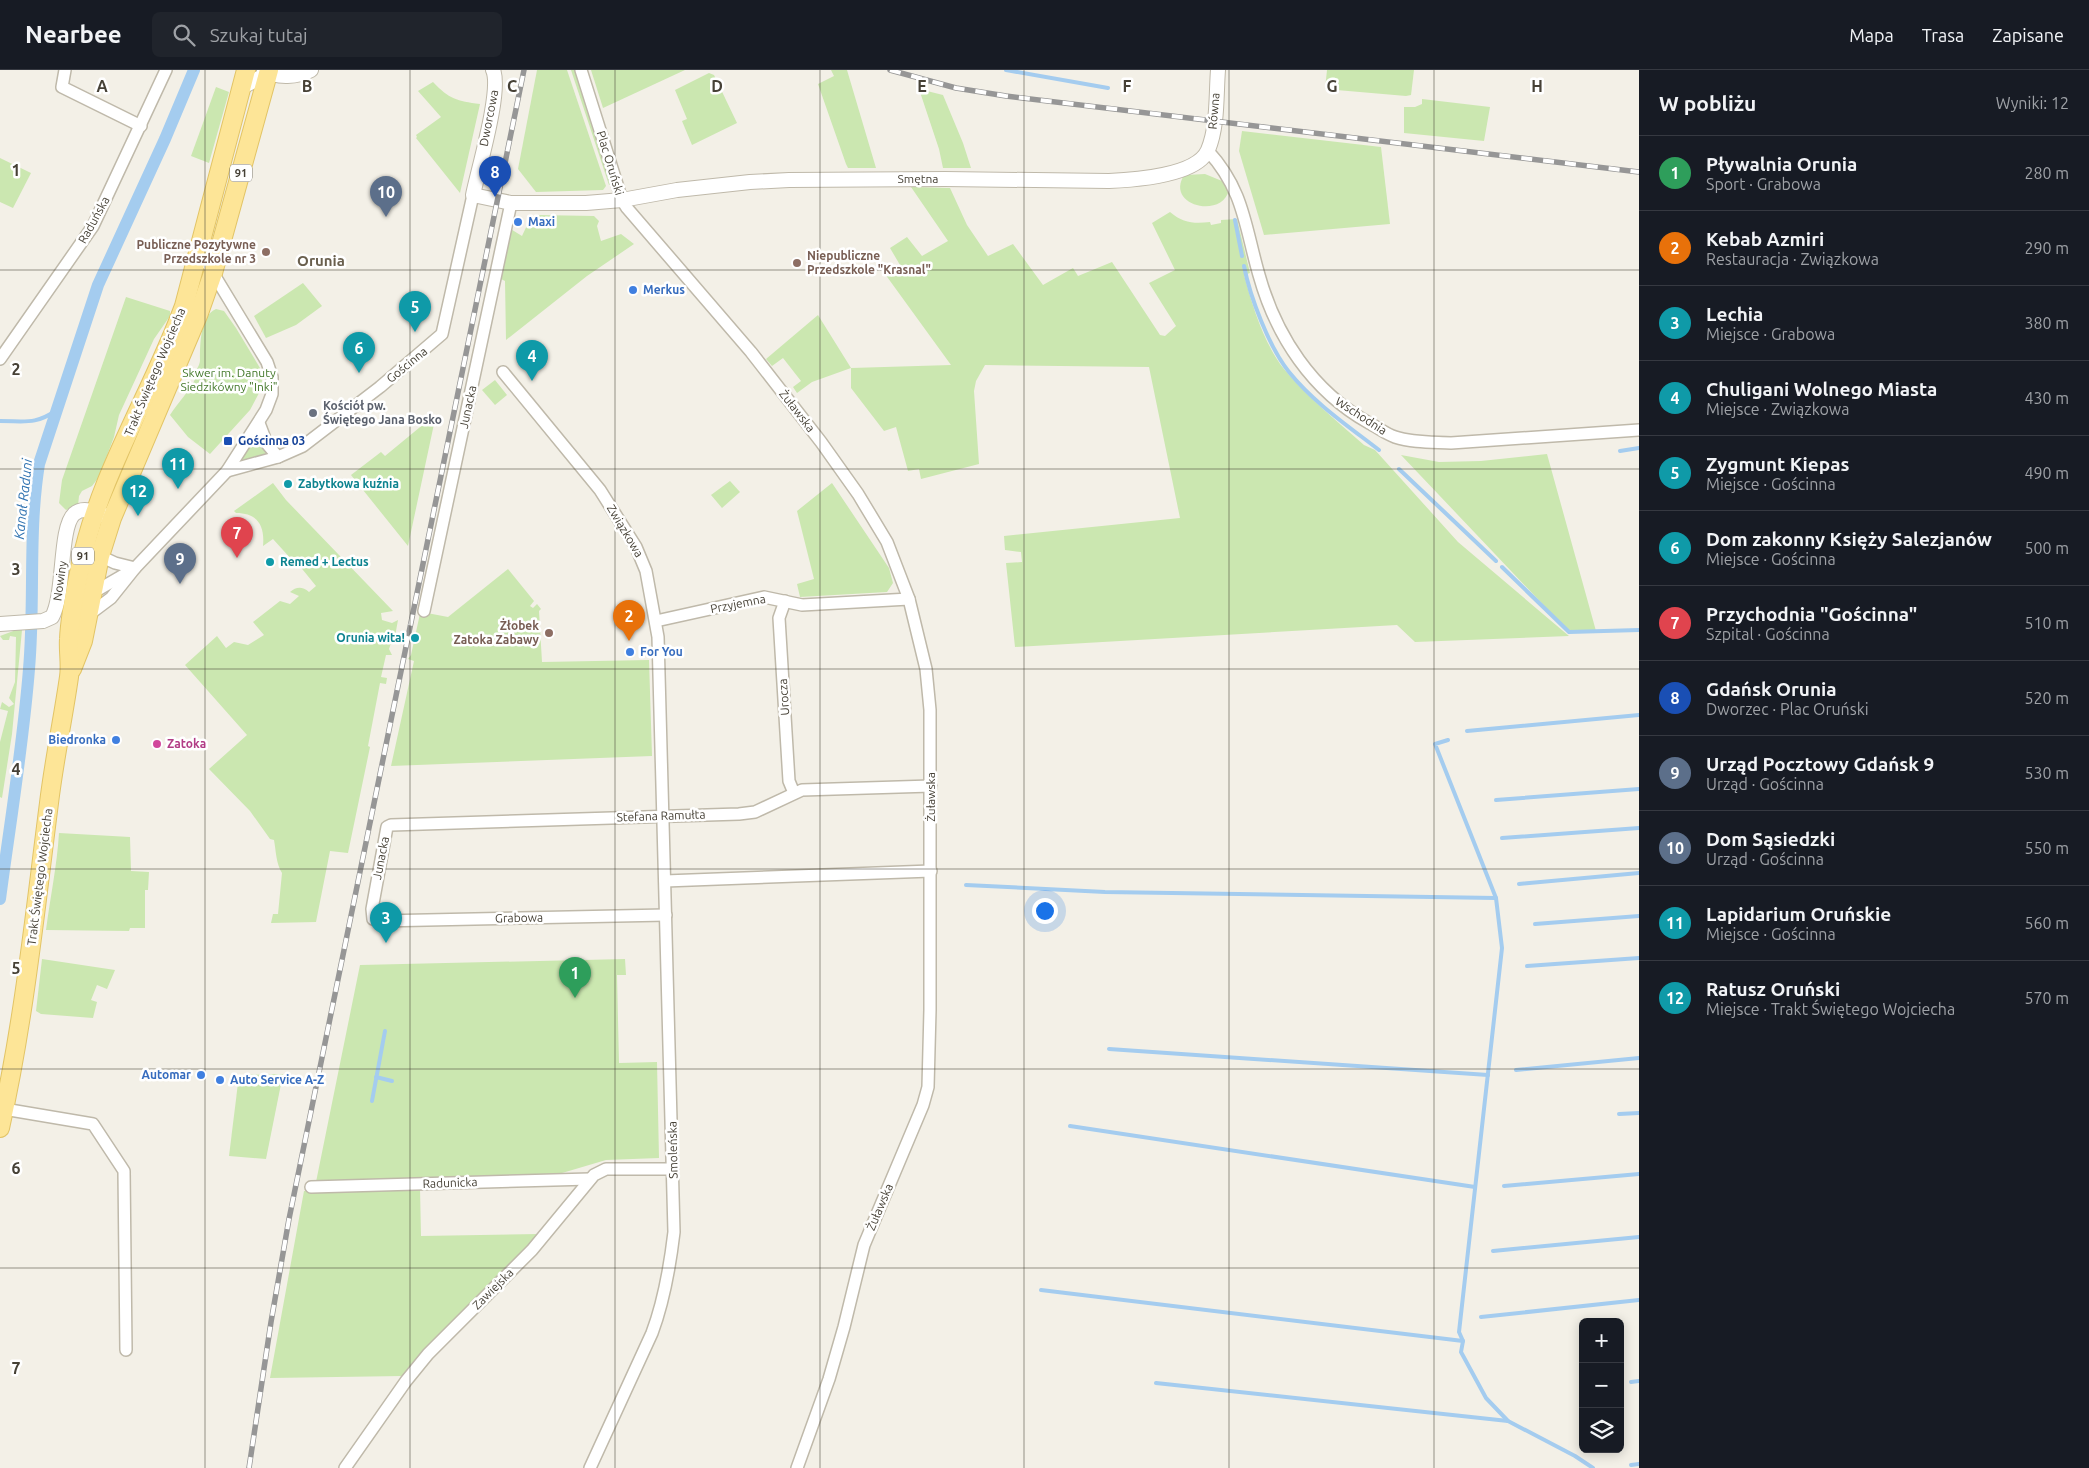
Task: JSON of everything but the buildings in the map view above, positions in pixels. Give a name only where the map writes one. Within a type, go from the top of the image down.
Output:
[{"type":"main road","name":"Trakt Świętego Wojciecha","points":[[70,674],[83,641],[100,556],[104,515],[120,451],[171,341],[184,306],[246,70]]},
{"type":"main road","name":"Trakt Świętego Wojciecha","points":[[0,1128],[22,1016],[49,801],[70,674],[69,639],[81,563],[202,303],[213,273],[267,71]]},
{"type":"street","points":[[65,70],[62,86],[141,126]]},
{"type":"street","name":"Raduńska","points":[[0,359],[93,226],[166,70]]},
{"type":"street","points":[[241,88],[267,71],[287,76],[304,74],[311,70]]},
{"type":"street","name":"Dworcowa","points":[[473,195],[494,101],[496,78],[493,70]]},
{"type":"street","name":"Plac Oruński","points":[[473,195],[511,203],[586,203],[622,200],[581,70]]},
{"type":"street","name":"Równa","points":[[1208,151],[1213,134],[1218,70]]},
{"type":"street","name":"Smętna","points":[[622,200],[677,190],[770,181],[945,179],[1132,180],[1187,168],[1195,164],[1208,151]]},
{"type":"street","name":"Wschodnia","points":[[1208,151],[1232,182],[1242,207],[1259,275],[1276,324],[1308,372],[1330,396],[1352,413],[1394,437],[1421,442],[1460,443],[1639,430]]},
{"type":"street","name":"Gościnna","points":[[227,471],[278,457],[303,446],[431,345],[442,334],[473,195]]},
{"type":"street","name":"Żuławska","points":[[622,200],[649,235],[751,352],[821,442],[858,494],[887,542],[909,599],[928,679],[931,786],[928,1087],[923,1105],[864,1245],[829,1379],[797,1468]]},
{"type":"street","name":"Junacka","points":[[424,611],[511,203]]},
{"type":"street","points":[[87,616],[111,598],[135,568],[227,471],[259,423],[272,394],[272,377],[267,362],[199,250]]},
{"type":"street","points":[[202,303],[226,295]]},
{"type":"street","name":"Związkowa","points":[[503,372],[600,490],[636,547],[646,571],[656,621],[664,816]]},
{"type":"street","points":[[259,423],[267,444],[278,457]]},
{"type":"street","name":"Nowiny","points":[[0,624],[42,621],[52,617],[55,612],[70,520],[75,513],[81,510],[104,515]]},
{"type":"street","points":[[100,556],[115,563],[135,568]]},
{"type":"street","points":[[74,602],[92,594],[135,568]]},
{"type":"street","name":"Przyjemna","points":[[656,621],[764,597],[802,605],[909,599]]},
{"type":"street","name":"Urocza","points":[[785,601],[780,610],[779,618],[789,781],[794,793]]},
{"type":"street","name":"Stefana Ramułta","points":[[387,827],[391,825],[747,813],[755,812],[794,793],[808,789],[931,786]]},
{"type":"street","name":"Smoleńska","points":[[590,1468],[652,1334],[660,1311],[670,1264],[674,1232],[664,816]]},
{"type":"street","name":"Junacka","points":[[373,919],[372,910],[387,827]]},
{"type":"street","points":[[665,881],[931,871]]},
{"type":"street","name":"Grabowa","points":[[373,919],[380,921],[666,915]]},
{"type":"street","points":[[4,1109],[93,1124],[124,1171],[126,1350]]},
{"type":"street","name":"Zawiejska","points":[[345,1468],[406,1381],[428,1354],[532,1250],[594,1174],[606,1169],[673,1169]]},
{"type":"street","name":"Radunicka","points":[[311,1186],[590,1179]]},
{"type":"green space","points":[[537,70],[567,70],[606,186],[603,190],[536,192],[518,169]]},
{"type":"green space","points":[[571,70],[576,70],[614,185],[609,185]]},
{"type":"green space","points":[[591,70],[685,70],[603,108]]},
{"type":"green space","points":[[831,70],[847,70],[876,168],[848,168],[846,164],[818,84],[834,76]]},
{"type":"green space","points":[[1327,70],[1414,70],[1411,95],[1325,89]]},
{"type":"green space","points":[[709,73],[714,75],[737,123],[692,145],[682,121],[687,119],[675,90]]},
{"type":"green space","points":[[433,82],[449,96],[465,102],[480,104],[460,193],[416,138],[416,135],[441,117],[418,91]]},
{"type":"green space","points":[[216,87],[229,92],[209,163],[191,156]]},
{"type":"green space","points":[[919,89],[943,95],[971,168],[943,168],[939,149]]},
{"type":"green space","points":[[1422,99],[1490,107],[1484,141],[1404,133],[1404,107],[1415,107],[1422,104]]},
{"type":"green space","points":[[1242,131],[1381,147],[1390,224],[1264,235],[1239,151]]},
{"type":"green space","points":[[0,158],[31,173],[13,208],[0,202]]},
{"type":"green space","points":[[1205,174],[1222,181],[1229,190],[1224,199],[1217,204],[1197,205],[1189,202],[1182,195],[1180,187],[1183,177],[1186,175]]},
{"type":"green space","points":[[911,187],[950,188],[967,225],[988,256],[1013,244],[1043,285],[1073,268],[1078,276],[1112,262],[1160,335],[1165,336],[1176,326],[1149,283],[1175,270],[1152,223],[1170,212],[1184,221],[1194,223],[1210,222],[1211,225],[1221,223],[1221,220],[1237,219],[1250,273],[1244,275],[1251,299],[1264,336],[1284,369],[1333,418],[1364,445],[1375,450],[1458,542],[1569,636],[1415,642],[1397,625],[1015,647],[1006,563],[1022,562],[1021,552],[1005,550],[1004,536],[1180,518],[1149,367],[985,365],[976,381],[974,391],[979,464],[921,479],[919,469],[908,471],[896,427],[884,431],[851,388],[851,368],[951,365],[885,274],[900,265],[890,248],[907,237],[922,256],[948,241]]},
{"type":"green space","points":[[538,215],[594,216],[599,221],[597,226],[601,241],[621,234],[634,244],[587,276],[506,340],[505,281],[497,277],[509,228],[522,236],[529,221]]},
{"type":"green space","points":[[303,283],[322,306],[296,325],[266,338],[254,316]]},
{"type":"green space","points":[[126,297],[170,311],[170,316],[154,339],[119,415],[114,437],[99,477],[92,486],[82,491],[79,496],[78,506],[66,510],[59,503],[62,480]]},
{"type":"green space","name":"Skwer im. Danuty Siedzikówny \"Inki\"","points":[[216,309],[224,311],[236,328],[260,368],[262,381],[259,393],[250,410],[210,454],[188,437],[170,415],[191,387],[196,377],[194,375],[200,362],[204,324]]},
{"type":"green space","points":[[818,315],[851,368],[812,382],[797,393],[793,387],[801,381],[783,358],[772,366],[766,359]]},
{"type":"green space","points":[[495,380],[507,395],[495,405],[482,390]]},
{"type":"green space","points":[[425,423],[434,424],[408,546],[351,475],[381,452],[385,456]]},
{"type":"green space","points":[[258,436],[267,453],[235,464],[235,463]]},
{"type":"green space","points":[[1547,454],[1596,631],[1569,632],[1401,455],[1439,462],[1481,461]]},
{"type":"green space","points":[[730,481],[740,492],[722,508],[711,495]]},
{"type":"green space","points":[[273,483],[286,500],[393,611],[381,613],[382,620],[392,623],[398,620],[394,642],[391,643],[389,649],[392,655],[386,655],[381,677],[387,678],[386,684],[380,683],[368,746],[370,747],[348,853],[330,851],[316,922],[271,923],[273,914],[278,914],[282,873],[277,862],[274,840],[270,839],[250,811],[209,769],[247,735],[185,665],[217,636],[226,648],[234,642],[248,645],[264,635],[253,622],[280,601],[290,604],[299,596],[290,592],[292,590],[301,588],[309,592],[316,586],[294,559],[292,560],[273,539],[263,546],[263,532],[261,526],[254,518],[234,511]]},
{"type":"green space","points":[[832,483],[889,568],[893,583],[887,592],[800,597],[797,584],[814,579],[797,511]]},
{"type":"green space","points":[[508,569],[534,601],[530,606],[533,608],[537,604],[541,609],[539,611],[542,662],[649,660],[652,756],[391,766],[414,661],[408,659],[411,655],[421,609],[427,613],[448,617]]},
{"type":"green space","points":[[16,630],[22,630],[12,734],[2,798],[0,797],[0,742],[8,711],[0,709],[2,702],[9,707],[14,704],[9,698],[15,682],[16,637],[10,636],[9,640],[3,640],[0,636]]},
{"type":"green space","points":[[59,833],[130,837],[131,871],[149,872],[148,890],[145,890],[145,928],[130,928],[129,931],[46,930]]},
{"type":"green space","points":[[42,959],[115,970],[107,989],[97,985],[91,1000],[97,1002],[93,1018],[41,1014],[36,1011]]},
{"type":"green space","points":[[625,959],[626,975],[617,975],[619,1063],[657,1062],[659,1158],[606,1160],[552,1176],[316,1182],[360,965]]},
{"type":"green space","points":[[283,1074],[266,1159],[229,1156],[239,1075]]},
{"type":"green space","points":[[420,1188],[421,1236],[539,1234],[403,1376],[270,1378],[304,1191]]},
{"type":"waterway","name":"Kanał Raduni","points":[[0,899],[20,756],[31,643],[34,515],[39,464],[98,285],[165,139],[194,70]]},
{"type":"waterway","points":[[1006,70],[1108,88]]},
{"type":"waterway","points":[[1235,220],[1242,256]]},
{"type":"waterway","points":[[1244,266],[1261,321],[1274,349],[1289,372],[1320,404],[1379,450]]},
{"type":"waterway","points":[[0,421],[36,420],[57,410]]},
{"type":"waterway","points":[[1620,451],[1639,448]]},
{"type":"waterway","points":[[1399,469],[1496,561]]},
{"type":"waterway","points":[[1502,567],[1569,632],[1639,630]]},
{"type":"waterway","points":[[1467,731],[1639,715]]},
{"type":"waterway","points":[[1448,740],[1435,744],[1496,898],[1502,948],[1459,1332],[1463,1341],[1461,1352],[1486,1398],[1508,1421],[1575,1456],[1593,1468]]},
{"type":"waterway","points":[[1496,800],[1639,789]]},
{"type":"waterway","points":[[1502,838],[1639,828]]},
{"type":"waterway","points":[[1519,884],[1639,873]]},
{"type":"waterway","points":[[966,885],[1105,892],[1496,898]]},
{"type":"waterway","points":[[1535,924],[1639,916]]},
{"type":"waterway","points":[[1527,966],[1639,958]]},
{"type":"waterway","points":[[372,1101],[385,1031]]},
{"type":"waterway","points":[[1109,1049],[1488,1075]]},
{"type":"waterway","points":[[1516,1070],[1639,1058]]},
{"type":"waterway","points":[[376,1077],[392,1081]]},
{"type":"waterway","points":[[1619,1114],[1639,1113]]},
{"type":"waterway","points":[[1070,1126],[1475,1187]]},
{"type":"waterway","points":[[1504,1186],[1639,1174]]},
{"type":"waterway","points":[[1493,1251],[1639,1237]]},
{"type":"waterway","points":[[1041,1290],[1463,1341]]},
{"type":"waterway","points":[[1481,1317],[1639,1300]]},
{"type":"waterway","points":[[1631,1382],[1639,1381]]},
{"type":"waterway","points":[[1156,1383],[1508,1421]]},
{"type":"waterway","points":[[1631,1465],[1639,1464]]},
{"type":"railway","points":[[249,1468],[289,1219],[524,70]]},
{"type":"railway","points":[[890,70],[956,88],[1006,96],[1639,172]]},
{"type":"place","name":"Gdańsk Orunia","points":[[495,197]]},
{"type":"place","name":"Dom Sąsiedzki","points":[[386,217]]},
{"type":"place","name":"Maxi","points":[[518,222]]},
{"type":"place","name":"Publiczne Pozytywne Przedszkole nr 3","points":[[266,252]]},
{"type":"place","name":"Niepubliczne Przedszkole \"Krasnal\"","points":[[797,263]]},
{"type":"place","name":"Merkus","points":[[633,290]]},
{"type":"place","name":"Zygmunt Kiepas","points":[[415,332]]},
{"type":"place","name":"Dom zakonny Księży Salezjanów","points":[[359,373]]},
{"type":"place","name":"Chuligani Wolnego Miasta","points":[[532,381]]},
{"type":"place","name":"Kościół pw. Świętego Jana Bosko","points":[[313,413]]},
{"type":"place","name":"Gościnna 03","points":[[228,441]]},
{"type":"place","name":"Zabytkowa kuźnia","points":[[288,484]]},
{"type":"place","name":"Lapidarium Oruńskie","points":[[178,489]]},
{"type":"place","name":"Ratusz Oruński","points":[[138,516]]},
{"type":"place","name":"Przychodnia \"Gościnna\"","points":[[237,558]]},
{"type":"place","name":"Remed + Lectus","points":[[270,562]]},
{"type":"place","name":"Urząd Pocztowy Gdańsk 9","points":[[180,584]]},
{"type":"place","name":"Żłobek Zatoka Zabawy","points":[[549,633]]},
{"type":"place","name":"Orunia wita!","points":[[415,638]]},
{"type":"place","name":"Kebab Azmiri","points":[[629,641]]},
{"type":"place","name":"For You","points":[[630,652]]},
{"type":"place","name":"Biedronka","points":[[116,740]]},
{"type":"place","name":"Zatoka","points":[[157,744]]},
{"type":"place","name":"Lechia","points":[[386,943]]},
{"type":"place","name":"Pływalnia Orunia","points":[[575,998]]},
{"type":"place","name":"Automar","points":[[201,1075]]},
{"type":"place","name":"Auto Service A-Z","points":[[220,1080]]},
{"type":"district","name":"Orunia","points":[[321,261]]}]
